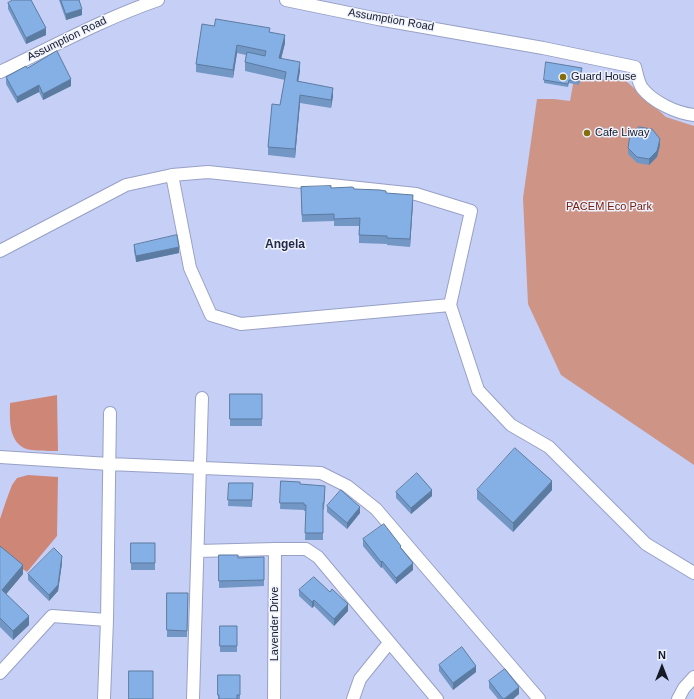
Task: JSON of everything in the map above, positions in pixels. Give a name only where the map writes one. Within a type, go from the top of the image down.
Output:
[{"type":"street","name":"Assumption Road","points":[[0,72],[126,11],[158,0]]},
{"type":"street","name":"Assumption Road","points":[[286,0],[378,19],[497,39],[635,67],[638,80],[643,88],[662,104],[685,114],[694,115]]},
{"type":"street","points":[[0,251],[126,184],[172,175],[208,172],[416,194],[471,211],[450,305],[478,390],[511,425],[549,447],[646,544],[694,573]]},
{"type":"street","points":[[172,175],[190,268],[211,315],[241,324],[450,305]]},
{"type":"street","points":[[193,699],[202,398]]},
{"type":"street","points":[[104,699],[107,620],[110,413]]},
{"type":"street","points":[[0,457],[109,464],[321,473],[347,486],[376,509],[539,699]]},
{"type":"street","name":"Lavender Drive","points":[[274,699],[275,549]]},
{"type":"street","points":[[198,552],[306,549],[318,557],[437,699]]},
{"type":"street","points":[[0,672],[52,616],[107,620]]},
{"type":"street","points":[[353,699],[360,679],[389,643]]},
{"type":"street","points":[[678,699],[684,688],[694,677]]},
{"type":"green space","name":"PACEM Eco Park","points":[[574,79],[625,80],[666,117],[694,126],[694,465],[561,375],[528,304],[523,198],[537,99],[570,101]]},
{"type":"shaded area","points":[[57,395],[58,451],[24,448],[15,439],[11,428],[10,403]]},
{"type":"shaded area","points":[[28,475],[58,477],[57,536],[27,572],[0,553],[0,519],[12,485],[17,478]]},
{"type":"building","points":[[13,0],[31,0],[46,28],[26,38],[8,3]]},
{"type":"building","points":[[61,0],[79,0],[82,9],[66,14]]},
{"type":"building","points":[[216,19],[270,28],[269,32],[285,35],[279,58],[300,62],[297,81],[333,88],[331,100],[300,95],[295,149],[268,147],[272,104],[280,105],[286,72],[245,62],[247,52],[265,56],[266,51],[237,45],[233,70],[196,64],[202,24],[214,26]]},
{"type":"building","points":[[57,51],[71,79],[43,94],[39,85],[17,97],[6,77],[26,66],[27,68]]},
{"type":"building","name":"Guard House","points":[[546,62],[582,68],[579,81],[569,80],[568,84],[544,80]]},
{"type":"building","points":[[639,127],[652,129],[660,139],[657,151],[649,159],[637,157],[628,148],[630,135]]},
{"type":"building","points":[[331,186],[331,188],[352,187],[354,189],[380,190],[386,191],[386,193],[413,195],[410,239],[359,235],[360,218],[334,219],[334,214],[302,215],[301,187]]},
{"type":"building","points":[[177,235],[179,247],[136,256],[134,245]]},
{"type":"building","points":[[230,394],[262,394],[262,419],[230,419]]},
{"type":"building","points":[[515,448],[552,481],[513,523],[477,490]]},
{"type":"building","points":[[417,473],[432,490],[411,508],[396,492]]},
{"type":"building","points":[[281,481],[325,486],[323,503],[323,533],[305,533],[306,505],[304,505],[304,503],[280,503]]},
{"type":"building","points":[[229,483],[253,483],[252,500],[228,500]]},
{"type":"building","points":[[341,490],[360,507],[347,523],[327,506]]},
{"type":"building","points":[[384,524],[413,563],[396,578],[363,539]]},
{"type":"building","points":[[131,543],[155,543],[155,563],[131,563]]},
{"type":"building","points":[[0,546],[23,565],[2,590],[29,616],[13,631],[0,618]]},
{"type":"building","points":[[54,548],[62,556],[58,585],[49,595],[28,574]]},
{"type":"building","points":[[219,555],[238,555],[238,558],[264,557],[264,580],[219,581]]},
{"type":"building","points":[[314,577],[330,592],[332,589],[348,604],[334,619],[314,600],[312,602],[299,590]]},
{"type":"building","points":[[167,593],[188,593],[187,631],[167,630]]},
{"type":"building","points":[[220,626],[237,626],[237,646],[220,646]]},
{"type":"building","points":[[462,647],[476,666],[453,683],[439,665]]},
{"type":"building","points":[[505,669],[519,687],[503,699],[489,681]]},
{"type":"building","points":[[129,671],[153,671],[153,699],[129,699]]},
{"type":"building","points":[[218,675],[240,675],[240,695],[237,695],[237,699],[219,699]]},
{"type":"place","name":"Guard House","points":[[563,77]]},
{"type":"place","name":"Cafe Liway","points":[[587,133]]},
{"type":"district","name":"Angela","points":[[285,245]]}]
